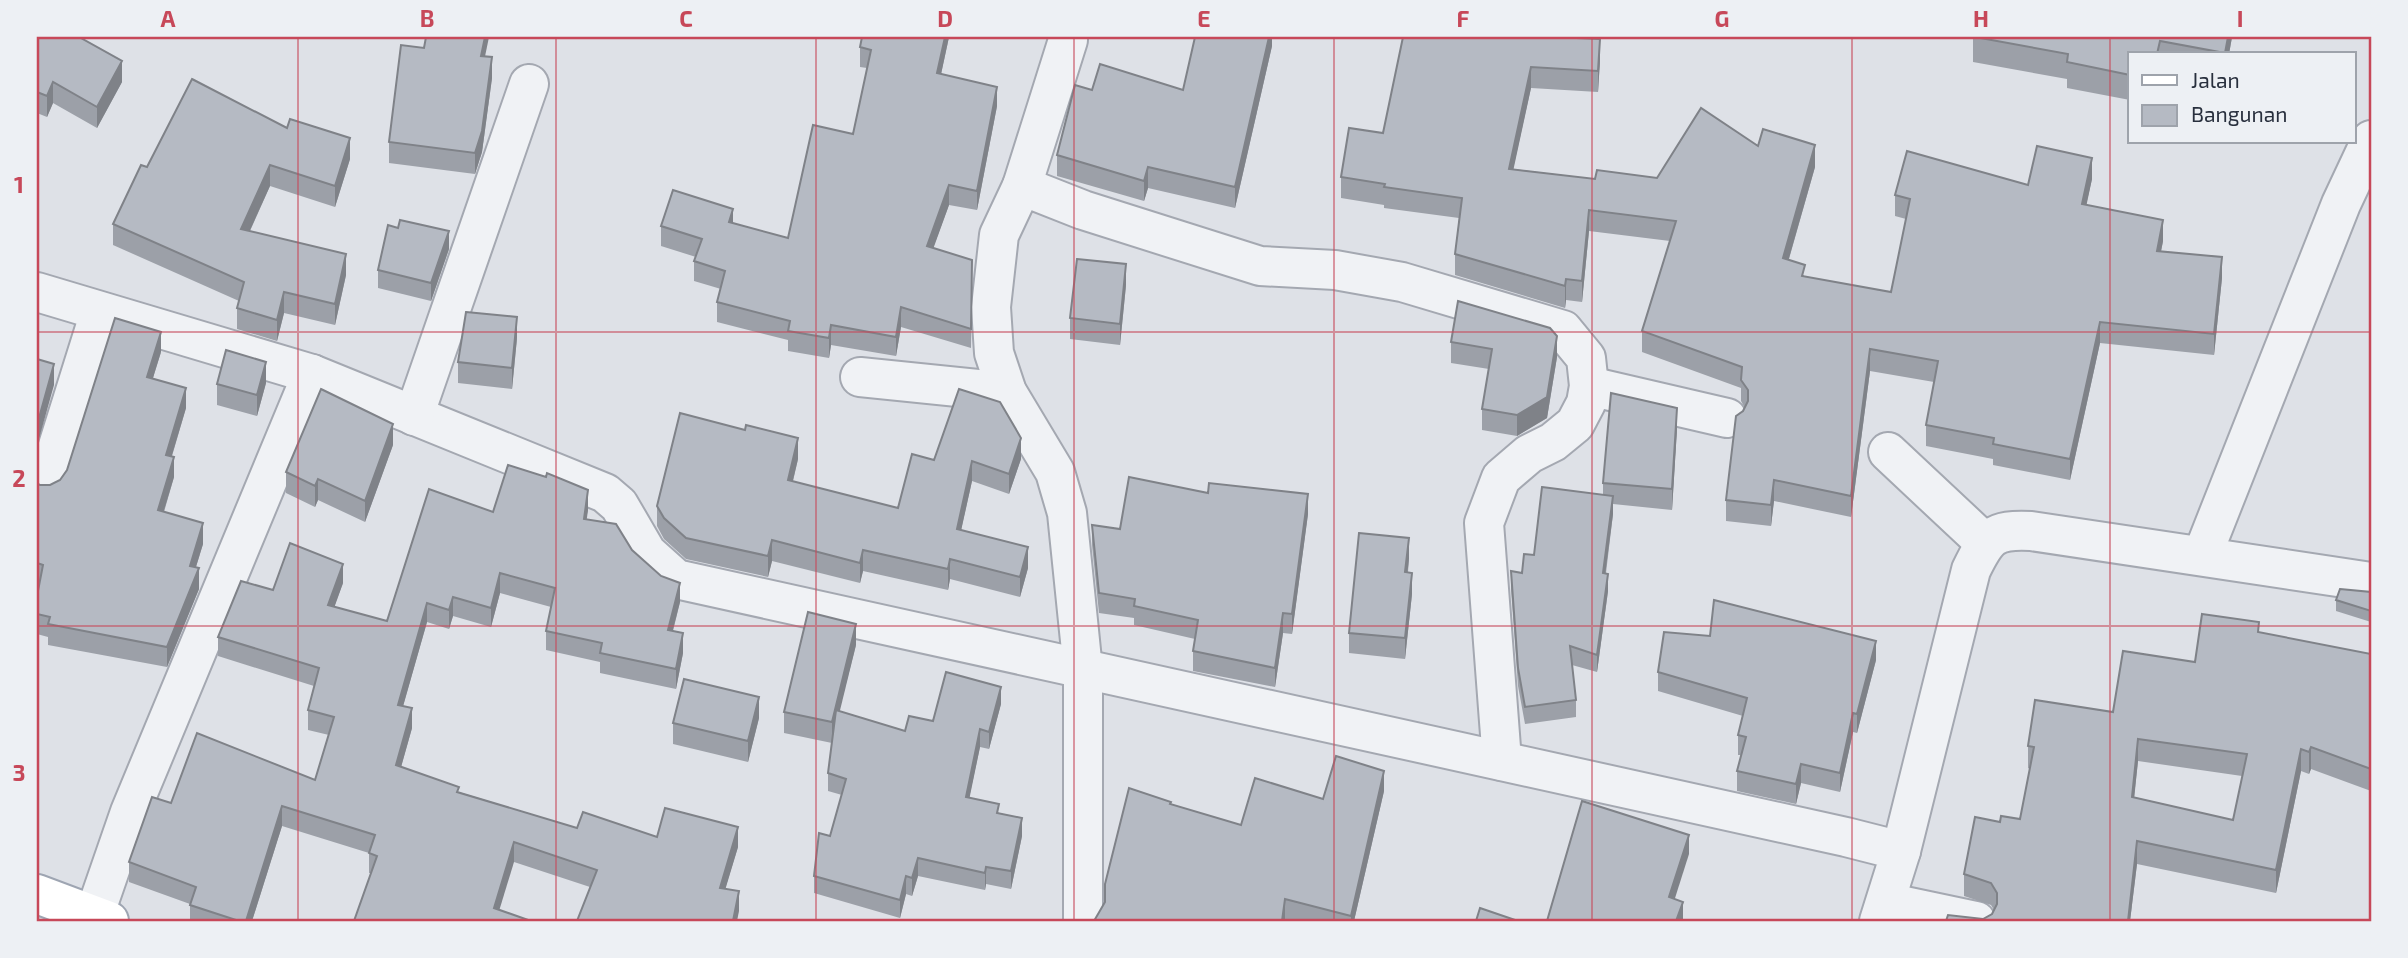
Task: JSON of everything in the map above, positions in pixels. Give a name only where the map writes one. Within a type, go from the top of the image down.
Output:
[{"type":"main road","points":[[37,894],[102,918]]},
{"type":"street","points":[[1068,40],[1022,186],[999,235],[992,281],[994,353],[1007,392],[1055,472],[1067,513],[1083,670],[1083,921]]},
{"type":"street","points":[[415,416],[529,84]]},
{"type":"street","points":[[2202,556],[2341,204],[2371,140]]},
{"type":"street","points":[[1022,186],[1083,210],[1260,266],[1335,270],[1402,282],[1563,330],[1586,359],[1589,386],[1586,402],[1575,424],[1553,442],[1529,454],[1501,478],[1484,523],[1502,761]]},
{"type":"street","points":[[37,292],[312,374],[605,493],[619,505],[646,552],[677,579],[1901,851]]},
{"type":"street","points":[[46,484],[100,312]]},
{"type":"street","points":[[102,918],[130,813],[312,374]]},
{"type":"street","points":[[860,377],[1007,392]]},
{"type":"street","points":[[1589,386],[1727,418]]},
{"type":"street","points":[[1888,452],[1984,542]]},
{"type":"street","points":[[1976,921],[1882,912],[1901,851],[1971,570],[1984,542],[2005,530],[2031,531],[2371,582]]},
{"type":"building","points":[[37,37],[79,37],[122,61],[97,107],[53,82],[47,96],[37,92]]},
{"type":"building","points":[[426,37],[485,37],[481,56],[492,57],[482,131],[475,153],[389,142],[401,45],[424,48]]},
{"type":"building","points":[[862,37],[945,37],[937,73],[997,87],[977,191],[949,185],[927,246],[972,260],[971,329],[901,307],[896,337],[831,325],[829,338],[788,331],[790,321],[717,302],[725,271],[694,261],[702,239],[661,226],[673,190],[733,209],[729,222],[788,238],[813,125],[853,134],[871,50],[860,47]]},
{"type":"building","points":[[1195,37],[1269,37],[1235,187],[1148,167],[1144,181],[1057,155],[1075,85],[1092,90],[1100,64],[1183,90]]},
{"type":"building","points":[[1403,37],[1600,39],[1598,71],[1531,67],[1509,169],[1595,179],[1597,170],[1657,178],[1701,108],[1758,146],[1763,129],[1815,145],[1783,258],[1805,265],[1802,276],[1891,292],[1910,199],[1895,195],[1907,151],[2028,185],[2037,146],[2092,158],[2082,204],[2163,220],[2157,251],[2222,257],[2214,334],[2100,322],[2070,459],[1993,444],[1994,438],[1926,425],[1938,361],[1870,349],[1851,496],[1774,480],[1771,505],[1726,500],[1736,416],[1743,411],[1748,401],[1748,390],[1741,380],[1742,367],[1642,331],[1676,221],[1589,210],[1582,281],[1566,279],[1565,286],[1455,254],[1462,198],[1384,187],[1385,184],[1341,177],[1349,128],[1383,133]]},
{"type":"building","points":[[1975,37],[2228,37],[2225,52],[2160,41],[2157,52],[2128,52],[2128,75],[2067,62],[2068,54]]},
{"type":"building","points":[[192,79],[287,128],[290,119],[350,138],[335,186],[270,165],[241,229],[346,254],[335,304],[284,292],[277,320],[237,308],[244,282],[113,224],[141,165],[147,167]]},
{"type":"building","points":[[400,220],[449,231],[431,283],[378,270],[388,225],[398,228]]},
{"type":"building","points":[[1077,259],[1126,264],[1120,324],[1070,318]]},
{"type":"building","points":[[1458,301],[1550,328],[1557,336],[1547,397],[1517,415],[1482,409],[1492,349],[1451,342]]},
{"type":"building","points":[[466,312],[517,317],[512,368],[458,362]]},
{"type":"building","points":[[115,318],[161,332],[147,377],[186,388],[166,455],[174,457],[158,510],[203,523],[190,566],[199,568],[167,647],[48,624],[50,617],[37,614],[37,596],[43,565],[37,563],[37,483],[50,485],[60,480],[67,470]]},
{"type":"building","points":[[226,350],[266,362],[257,395],[217,384]]},
{"type":"building","points":[[37,359],[54,364],[37,425]]},
{"type":"building","points":[[321,389],[393,424],[365,501],[318,479],[315,486],[286,472]]},
{"type":"building","points":[[959,389],[1000,402],[1021,438],[1009,474],[972,461],[957,529],[1028,547],[1020,577],[950,559],[948,569],[863,550],[860,563],[772,540],[768,556],[686,538],[664,518],[657,506],[680,413],[745,430],[746,425],[798,438],[788,480],[898,508],[912,454],[934,460]]},
{"type":"building","points":[[1611,393],[1677,408],[1672,489],[1603,483]]},
{"type":"building","points":[[508,465],[546,477],[547,473],[588,490],[584,519],[616,524],[632,550],[661,576],[680,583],[668,630],[683,633],[676,669],[600,653],[602,643],[546,631],[555,588],[500,573],[491,608],[453,597],[449,610],[427,603],[398,705],[412,708],[396,765],[459,787],[457,792],[577,828],[583,812],[657,837],[665,808],[738,827],[720,888],[739,891],[733,921],[577,921],[597,870],[514,842],[494,908],[531,921],[354,921],[377,856],[369,853],[375,835],[282,806],[246,921],[190,905],[196,887],[129,862],[152,797],[171,803],[197,733],[315,780],[334,717],[308,710],[319,668],[218,637],[241,581],[273,590],[290,543],[343,564],[328,605],[387,621],[429,489],[493,512]]},
{"type":"building","points":[[1129,477],[1208,493],[1209,483],[1308,494],[1292,614],[1283,613],[1275,668],[1193,651],[1198,620],[1134,606],[1135,599],[1099,593],[1092,525],[1120,529]]},
{"type":"building","points":[[1542,487],[1613,496],[1603,573],[1608,574],[1597,655],[1570,646],[1576,700],[1525,707],[1518,668],[1511,571],[1522,573],[1524,554],[1534,555]]},
{"type":"building","points":[[1359,533],[1409,538],[1405,572],[1412,573],[1405,638],[1349,633]]},
{"type":"building","points":[[2340,589],[2371,592],[2371,611],[2336,600]]},
{"type":"building","points":[[1714,600],[1876,641],[1857,714],[1853,713],[1840,773],[1801,764],[1796,784],[1737,771],[1746,737],[1738,735],[1747,698],[1658,672],[1664,632],[1710,636]]},
{"type":"building","points":[[808,612],[856,624],[832,722],[784,712]]},
{"type":"building","points":[[2202,614],[2259,622],[2258,632],[2371,654],[2371,769],[2311,747],[2309,752],[2301,749],[2276,870],[2137,841],[2128,921],[1946,921],[1948,915],[1983,919],[1992,914],[1997,904],[1997,893],[1991,883],[1964,874],[1975,817],[2000,822],[2001,816],[2020,819],[2034,747],[2028,746],[2035,700],[2113,712],[2123,651],[2195,662]],"holes":[[[2138,739],[2247,754],[2233,820],[2132,797]]]},
{"type":"building","points":[[946,672],[1001,687],[989,732],[980,729],[966,797],[999,804],[997,813],[1022,818],[1011,871],[986,867],[985,873],[918,858],[912,878],[906,876],[900,900],[814,876],[819,833],[830,836],[846,779],[828,773],[836,710],[905,731],[909,716],[933,721]]},
{"type":"building","points":[[684,679],[759,697],[748,741],[673,723]]},
{"type":"building","points":[[1336,756],[1384,771],[1351,916],[1285,899],[1282,921],[1094,921],[1105,902],[1105,884],[1129,788],[1171,802],[1170,804],[1241,825],[1255,778],[1323,799]]},
{"type":"building","points":[[1582,801],[1689,835],[1669,897],[1683,902],[1676,921],[1547,921]]},
{"type":"building","points":[[1480,908],[1518,921],[1476,921]]}]
